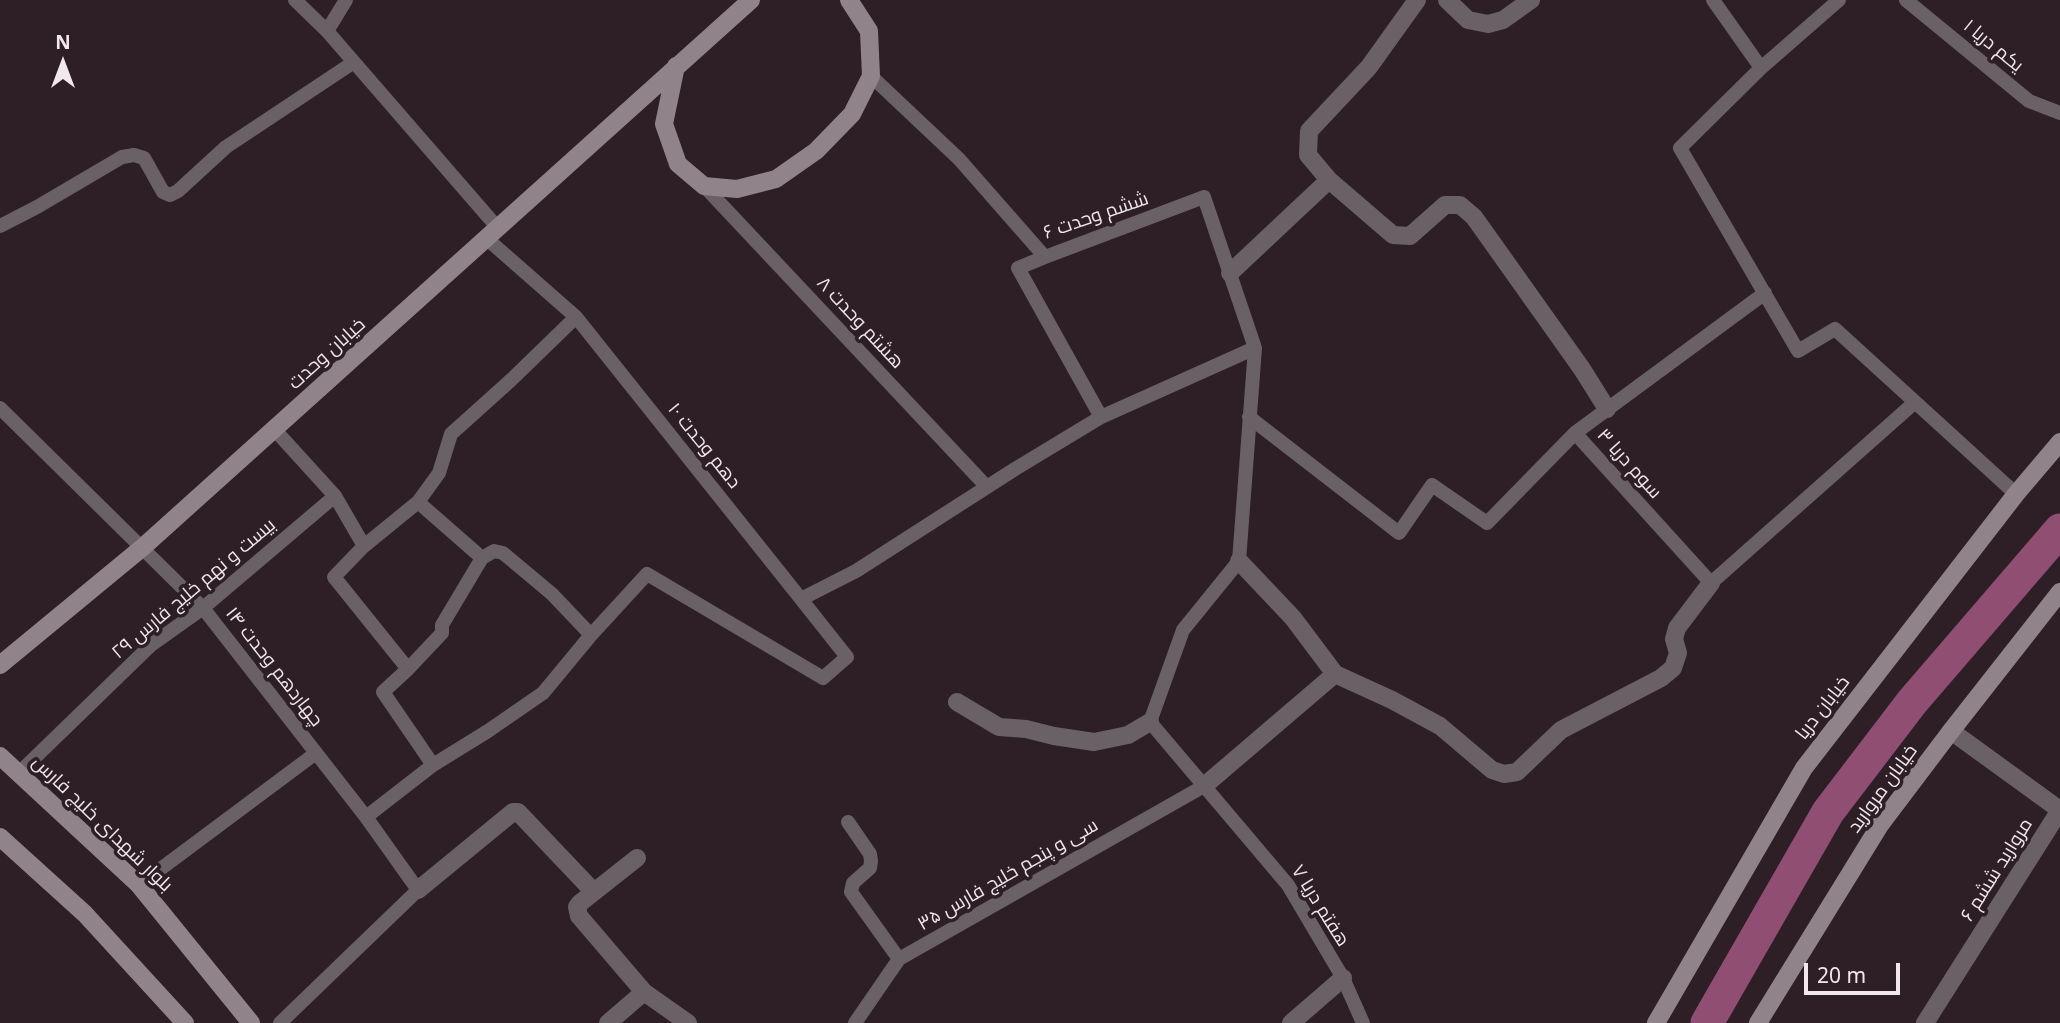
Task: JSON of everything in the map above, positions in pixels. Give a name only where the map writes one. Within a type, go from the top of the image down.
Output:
[{"type":"main road","name":"خیابان وحدت","points":[[0,665],[143,547],[751,0]]},
{"type":"main road","points":[[676,66],[664,124],[678,164],[704,186],[737,189],[776,179],[816,151],[852,114],[871,76],[869,31],[849,0]]},
{"type":"main road","name":"خیابان دریا","points":[[1656,1023],[1804,768],[2016,494],[2060,442]]},
{"type":"main road","name":"خیابان مروارید","points":[[1758,1023],[1880,825],[2060,592]]},
{"type":"main road","name":"بلوار شهدای خلیج فارس","points":[[0,756],[139,884],[251,1023]]},
{"type":"main road","points":[[0,837],[85,914],[186,1023]]},
{"type":"street","points":[[1416,0],[1369,67],[1310,131],[1308,155],[1329,180],[1394,235],[1410,236],[1445,205],[1460,205],[1474,217],[1582,369],[1607,409]]},
{"type":"street","points":[[1447,0],[1468,20],[1488,24],[1503,20],[1531,0]]},
{"type":"street","points":[[1230,273],[1329,180]]},
{"type":"street","points":[[1239,561],[1293,618],[1335,674],[1440,726],[1492,770],[1504,774],[1517,772],[1560,730],[1661,678],[1673,668],[1678,653],[1674,639],[1677,628],[1711,583]]},
{"type":"street","points":[[1204,786],[1335,674]]},
{"type":"street","points":[[957,702],[999,727],[1026,729],[1094,742],[1128,735],[1150,722]]},
{"type":"street","points":[[1951,731],[2060,810]]},
{"type":"street","name":"مروارید ششم ۶","points":[[1925,1023],[2060,810]]},
{"type":"street","points":[[418,890],[513,812],[518,812],[593,891]]},
{"type":"street","points":[[637,858],[593,891],[577,907],[579,916],[644,992],[688,1023]]},
{"type":"street","points":[[1291,1023],[1343,978]]},
{"type":"street","points":[[608,1023],[644,992]]},
{"type":"lane","name":"دهم وحدت ۱۰","points":[[295,0],[354,62],[491,232],[576,317],[847,657],[824,678],[646,574],[591,635]]},
{"type":"lane","points":[[327,31],[346,0]]},
{"type":"lane","points":[[1713,0],[1761,68]]},
{"type":"lane","points":[[1839,0],[1761,68],[1680,148],[1798,351],[1835,329],[2016,494]]},
{"type":"lane","name":"یکم دریا ۱","points":[[1906,0],[2029,101],[2060,113]]},
{"type":"lane","points":[[0,226],[122,157],[134,155],[144,158],[163,192],[170,195],[178,191],[226,147],[354,62]]},
{"type":"lane","name":"ششم وحدت ۶","points":[[871,76],[959,159],[1045,257],[1204,197],[1255,348]]},
{"type":"lane","name":"هشتم وحدت ۸","points":[[704,186],[987,487]]},
{"type":"lane","points":[[1045,257],[1018,268],[1101,417]]},
{"type":"lane","points":[[1575,433],[1765,293]]},
{"type":"lane","points":[[408,669],[334,577],[364,546],[418,502],[439,473],[451,434],[576,317]]},
{"type":"lane","points":[[801,599],[856,571],[1101,417],[1255,348],[1239,561],[1182,630],[1150,722]]},
{"type":"lane","points":[[1711,583],[1914,403]]},
{"type":"lane","name":"چهاردهم وحدت ۱۴","points":[[0,408],[204,608],[366,817],[418,890]]},
{"type":"lane","name":"سوم دریا ۳","points":[[1249,417],[1399,533],[1432,485],[1487,523],[1575,433],[1711,583]]},
{"type":"lane","points":[[275,430],[335,496],[364,546]]},
{"type":"lane","name":"بیست و نهم خلیج فارس ۲۹","points":[[19,773],[151,645],[204,608],[335,496]]},
{"type":"lane","points":[[418,502],[482,558]]},
{"type":"lane","points":[[366,817],[433,765],[543,693],[591,635],[552,594],[503,553],[494,551],[482,558],[442,625],[442,634],[383,692],[433,765]]},
{"type":"lane","name":"هفتم دریا ۷","points":[[1150,722],[1288,885],[1343,978],[1363,1023]]},
{"type":"lane","points":[[139,884],[316,753]]},
{"type":"lane","name":"سی و پنجم خلیج فارس ۳۵","points":[[855,1023],[898,959],[1204,786]]},
{"type":"lane","points":[[848,822],[870,854],[871,861],[870,868],[853,883],[851,892],[898,959]]},
{"type":"lane","points":[[280,1023],[418,890]]},
{"type":"waterway","points":[[1707,1023],[1828,812],[1912,702],[2060,530]]}]
